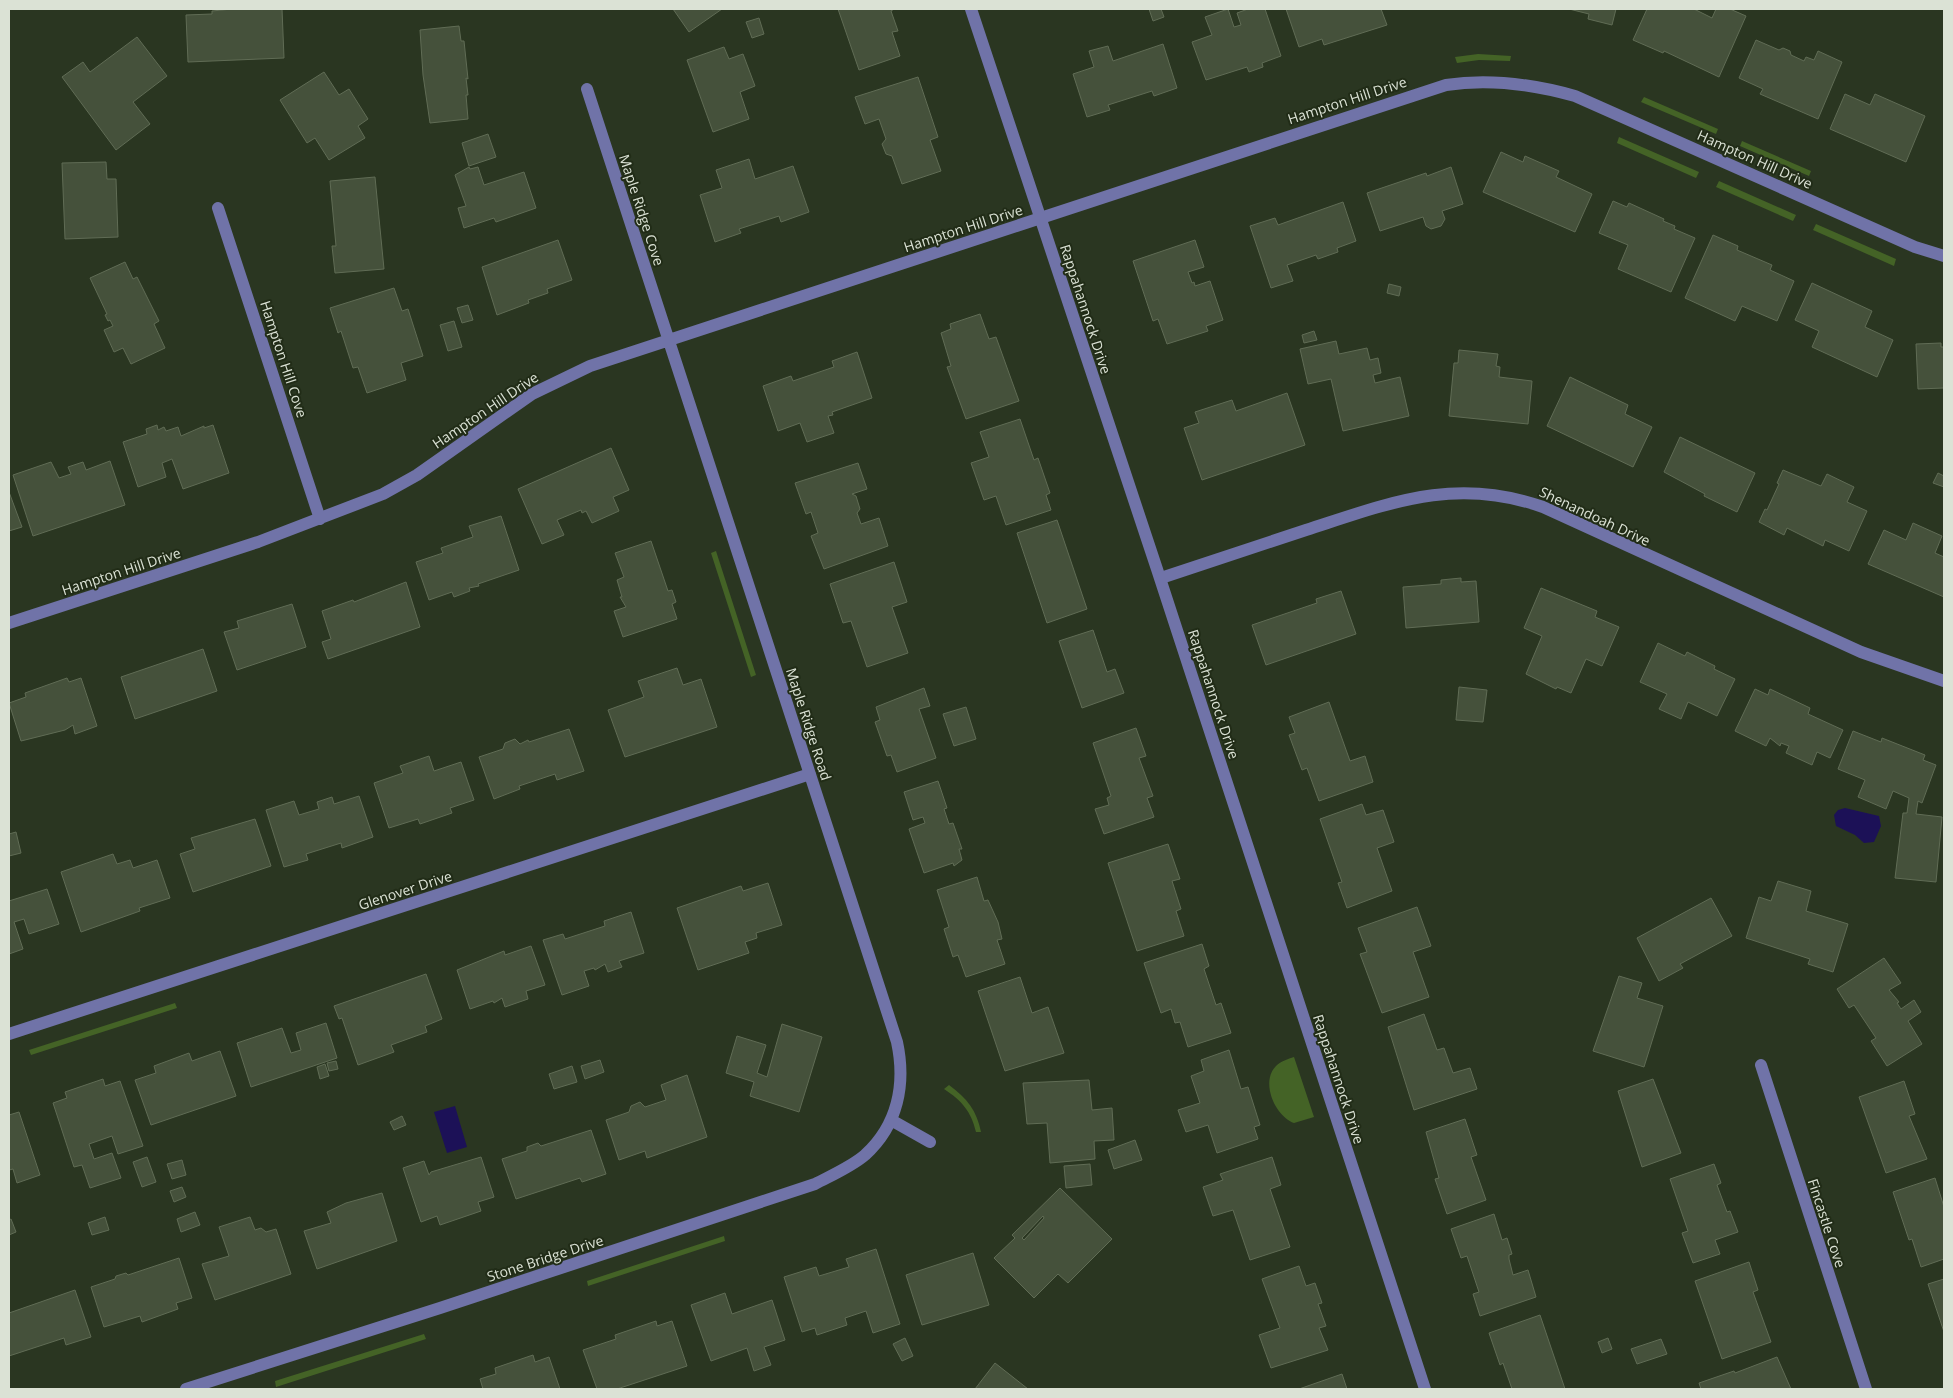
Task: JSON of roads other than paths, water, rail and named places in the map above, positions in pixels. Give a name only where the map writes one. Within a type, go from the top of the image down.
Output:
[{"type":"street","name":"Rappahannock Drive","points":[[971,9],[1162,578],[1262,895],[1425,1389]]},
{"type":"street","name":"Hampton Hill Drive","points":[[9,623],[258,542],[383,494],[417,476],[532,394],[590,366],[1428,90],[1461,83],[1499,82],[1521,84],[1575,96],[1915,247],[1944,256]]},
{"type":"street","name":"Maple Ridge Cove","points":[[587,89],[668,339]]},
{"type":"street","name":"Hampton Hill Cove","points":[[218,208],[320,519]]},
{"type":"street","name":"Maple Ridge Road","points":[[668,339],[897,1042],[902,1065],[901,1084],[891,1120]]},
{"type":"street","name":"Shenandoah Drive","points":[[1162,578],[1398,501],[1455,492],[1519,498],[1543,507],[1860,652],[1944,681]]},
{"type":"street","name":"Glenover Drive","points":[[9,1034],[810,774]]},
{"type":"street","name":"Fincastle Cove","points":[[1761,1065],[1866,1389]]},
{"type":"street","points":[[891,1120],[930,1142]]},
{"type":"street","name":"Stone Bridge Drive","points":[[186,1389],[440,1308],[816,1184],[864,1156],[880,1140],[891,1120]]}]
